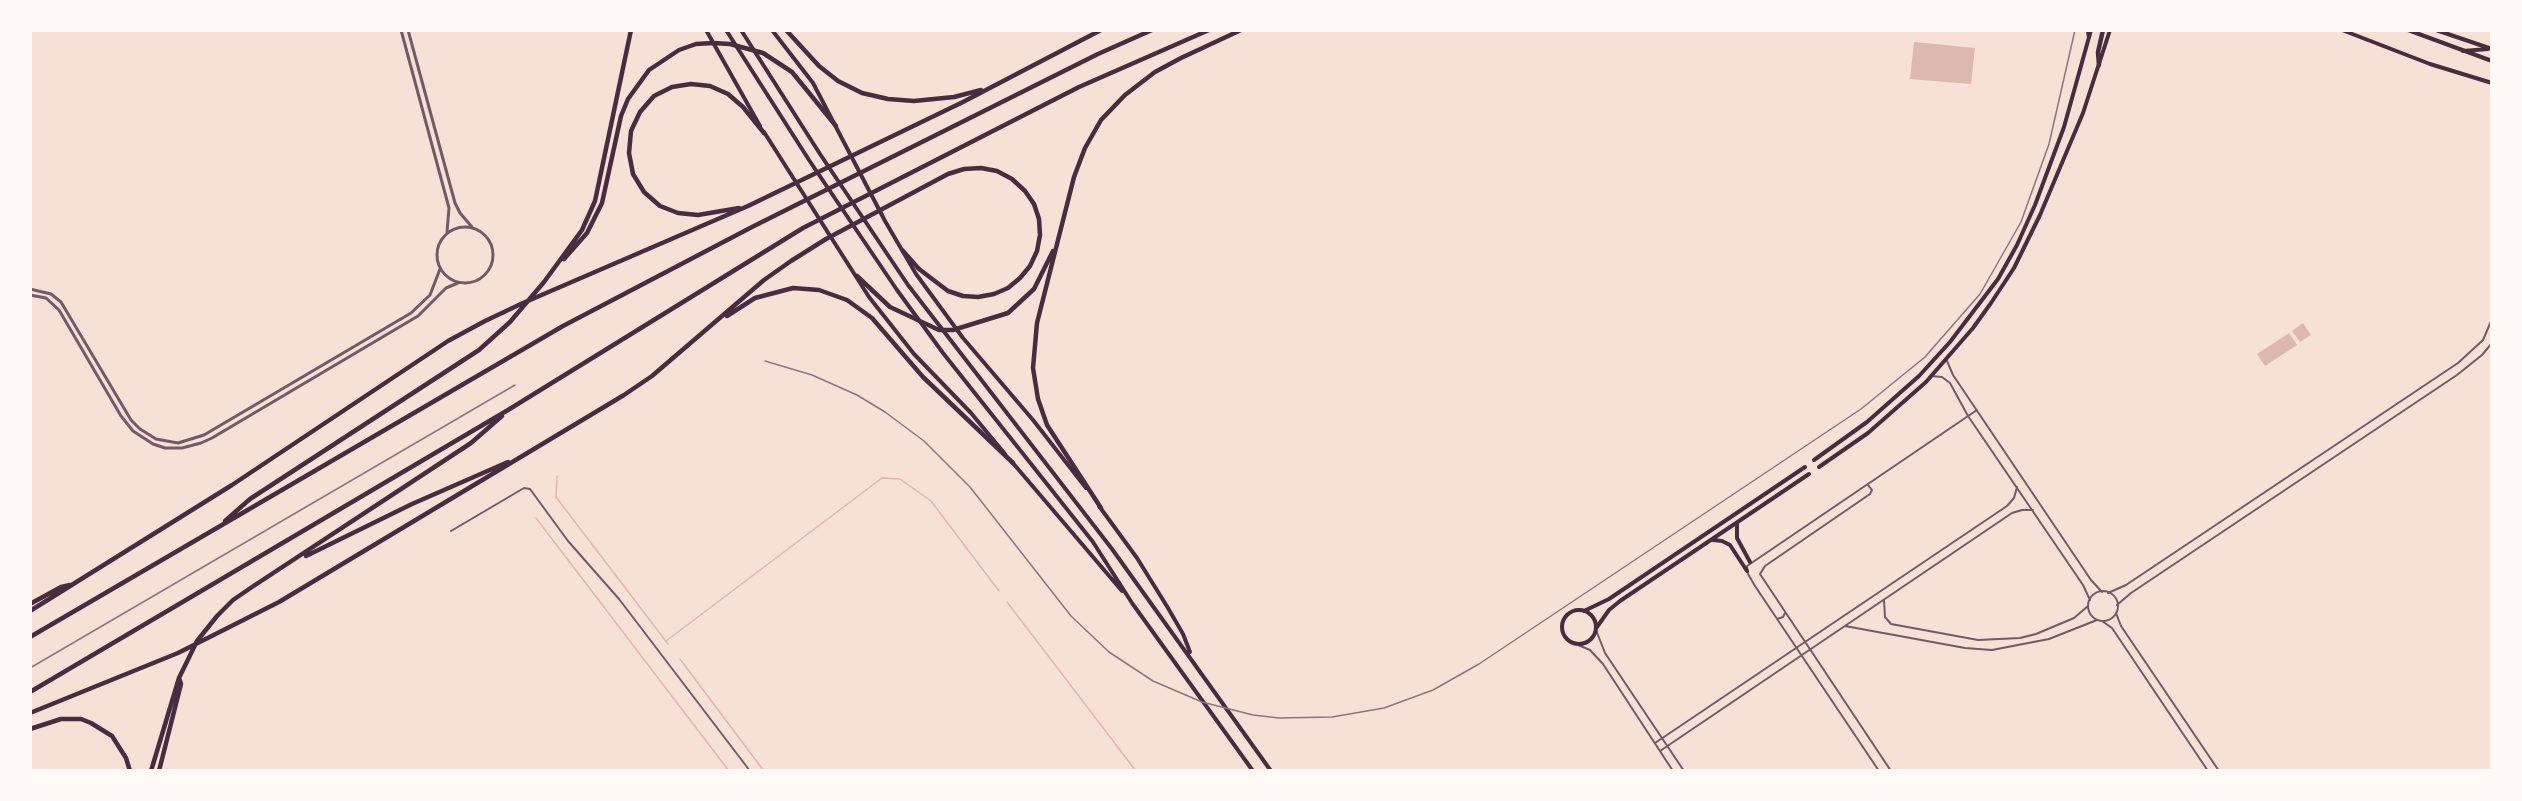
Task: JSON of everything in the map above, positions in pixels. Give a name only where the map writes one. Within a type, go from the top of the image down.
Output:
[{"type":"highway","points":[[786,30],[819,66],[838,81],[862,93],[888,99],[914,101],[954,97],[986,88]]},
{"type":"highway","points":[[30,611],[356,404],[448,341],[523,303],[748,206],[953,107],[1101,30]]},
{"type":"highway","points":[[30,636],[563,326],[752,227],[1098,54],[1152,30]]},
{"type":"highway","points":[[30,692],[508,410],[803,228],[1079,87],[1209,30]]},
{"type":"highway","points":[[1101,508],[1047,425],[1035,384],[1034,339],[1074,177],[1085,148],[1101,120],[1125,95],[1155,72],[1241,30]]},
{"type":"highway","points":[[2089,30],[2089,36]]},
{"type":"highway","points":[[2099,65],[2098,52],[2103,30]]},
{"type":"highway","points":[[221,526],[231,514],[250,500],[473,354],[510,322],[544,282],[582,230],[595,201],[631,31]]},
{"type":"highway","points":[[556,267],[577,246],[595,219],[607,188],[621,116],[637,84],[663,59],[696,44],[730,44],[763,53],[792,72],[836,126]]},
{"type":"highway","points":[[748,206],[698,214],[678,213],[660,206],[644,192],[633,174],[629,153],[631,131],[640,112],[654,96],[672,87],[691,84],[710,86],[728,94],[743,107],[764,133]]},
{"type":"highway","points":[[30,713],[178,653],[279,602],[527,454],[652,376],[764,280],[791,261],[826,239],[948,174],[964,169],[989,170],[1012,179],[1025,191],[1034,204],[1039,219],[1038,243],[1030,266],[1014,283],[994,294],[971,296],[948,291],[919,269],[903,251]]},
{"type":"highway","points":[[857,276],[891,307],[939,330],[953,330],[1008,313],[1019,305],[1041,279],[1059,235]]},
{"type":"highway","points":[[712,325],[755,298],[780,290],[806,288],[847,300],[872,318],[923,376],[1013,463]]},
{"type":"highway","points":[[151,771],[179,678],[206,630],[233,600],[471,443],[508,410]]},
{"type":"highway","points":[[288,565],[412,504],[527,454]]},
{"type":"highway","points":[[30,604],[61,587],[76,583]]},
{"type":"highway","points":[[159,771],[181,684],[179,678]]},
{"type":"highway","points":[[30,729],[61,719],[81,719],[91,723],[112,736],[126,758],[130,771]]},
{"type":"main road","points":[[706,30],[764,133],[840,248],[869,297],[914,354],[971,413],[1132,603]]},
{"type":"main road","points":[[726,30],[809,160],[915,316],[1086,533],[1132,603],[1253,771]]},
{"type":"main road","points":[[741,30],[820,154],[927,311],[1061,481],[1192,658],[1271,771]]},
{"type":"main road","points":[[772,30],[803,68],[916,274],[963,338],[1033,420],[1137,558],[1183,634],[1192,658]]},
{"type":"main road","points":[[1819,467],[1868,433],[1931,376],[1947,360],[1991,303],[2025,248],[2083,113],[2110,30]]},
{"type":"main road","points":[[2342,30],[2430,64],[2492,83]]},
{"type":"main road","points":[[2408,30],[2459,51],[2492,61]]},
{"type":"main road","points":[[2436,30],[2492,49]]},
{"type":"main road","points":[[1814,460],[1868,422],[1919,376],[1950,342],[1998,279],[2017,246],[2035,205],[2064,127],[2089,36]]},
{"type":"main road","points":[[2459,51],[2492,49]]},
{"type":"main road","points":[[1805,466],[1609,599],[1584,611],[1571,612],[1562,625],[1567,639],[1578,645],[1590,641],[1615,605],[1809,474]]},
{"type":"main road","points":[[1738,524],[1737,538],[1750,562]]},
{"type":"main road","points":[[1712,541],[1722,541],[1730,545],[1747,571]]},
{"type":"main road","points":[[1584,611],[1593,616],[1597,629]]},
{"type":"street","points":[[401,30],[449,208],[447,232],[437,247],[437,260],[440,269],[458,283]]},
{"type":"street","points":[[30,295],[46,298],[59,310],[121,416],[138,436],[153,444],[182,448],[201,443],[418,316],[446,288],[458,283],[478,280],[491,265],[493,254],[491,244],[482,232],[472,227],[455,203],[408,30]]},
{"type":"street","points":[[447,232],[459,227],[472,227]]},
{"type":"street","points":[[30,289],[51,294],[66,309],[131,420],[148,435],[172,442],[192,440],[418,309],[433,290],[440,269]]},
{"type":"street","points":[[46,298],[51,294]]},
{"type":"street","points":[[2108,593],[2126,585],[2326,452],[2476,348],[2483,340],[2492,319]]},
{"type":"street","points":[[2117,605],[2131,593],[2470,365],[2492,343]]},
{"type":"street","points":[[1947,360],[1952,373],[2091,580],[2102,592]]},
{"type":"street","points":[[1931,376],[1938,376],[1947,381],[1968,416],[2083,585],[2090,600]]},
{"type":"street","points":[[2397,403],[2403,410]]},
{"type":"street","points":[[1879,771],[1795,647],[1747,571],[1750,562],[1977,410]]},
{"type":"street","points":[[2326,452],[2331,459]]},
{"type":"street","points":[[1868,485],[1872,490],[1870,494],[1761,569],[1762,579],[1891,771]]},
{"type":"street","points":[[1655,743],[2007,506],[2014,498],[2017,487]]},
{"type":"street","points":[[451,531],[524,488],[530,489],[568,541],[619,599],[750,771]]},
{"type":"street","points":[[1660,751],[2012,513],[2033,510]]},
{"type":"street","points":[[2234,513],[2239,521]]},
{"type":"street","points":[[1884,600],[1885,617],[1891,624],[1978,640],[2020,638],[2036,634],[2074,618],[2088,606],[2094,594],[2108,593],[2113,596],[2117,605],[2116,613],[2121,626],[2219,771]]},
{"type":"street","points":[[2088,606],[2090,614],[2112,628],[2208,771]]},
{"type":"street","points":[[1777,619],[1784,617],[1785,613]]},
{"type":"street","points":[[2102,621],[2111,618],[2116,613]]},
{"type":"street","points":[[1845,626],[1965,648],[1992,650],[2049,639],[2097,620]]},
{"type":"street","points":[[1597,629],[1603,650],[1684,771]]},
{"type":"street","points":[[1578,645],[1590,650],[1607,670],[1673,771]]},
{"type":"street","points":[[1607,670],[1614,666]]},
{"type":"shaded area","points":[[1914,42],[1975,48],[1971,84],[1910,79]]},
{"type":"shaded area","points":[[2303,323],[2311,335],[2300,342],[2292,331]]},
{"type":"shaded area","points":[[2289,333],[2297,345],[2265,366],[2257,354]]},
{"type":"waterway","points":[[557,476],[556,497],[668,644]]},
{"type":"waterway","points":[[666,641],[882,478],[900,479],[931,501],[999,591]]},
{"type":"waterway","points":[[536,518],[729,771]]},
{"type":"waterway","points":[[1007,602],[1136,771]]},
{"type":"waterway","points":[[680,659],[764,771]]},
{"type":"railway","points":[[765,361],[812,375],[857,395],[885,412],[924,441],[970,487],[1071,616],[1109,652],[1153,681],[1202,702],[1253,715],[1279,718],[1332,717],[1384,708],[1433,690],[1479,664],[1861,409],[1925,357],[1980,294],[2021,222],[2049,144],[2075,30]]},
{"type":"railway","points":[[30,668],[515,385]]}]
